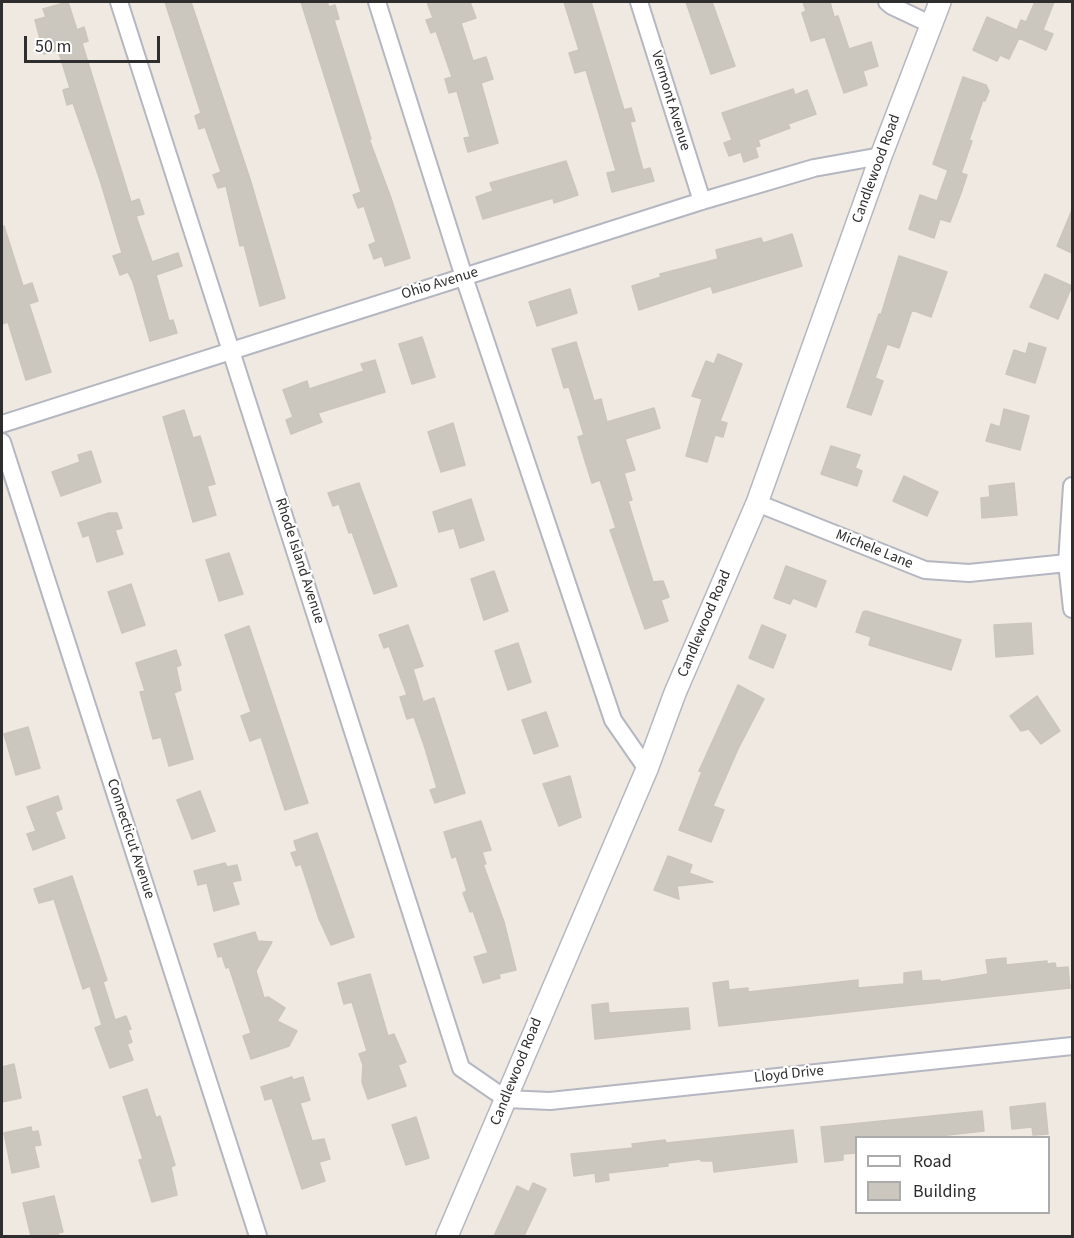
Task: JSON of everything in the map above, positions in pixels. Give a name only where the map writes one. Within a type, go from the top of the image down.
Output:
[{"type":"street","name":"Rhode Island Avenue","points":[[119,2],[461,1068],[506,1099]]},
{"type":"street","points":[[377,2],[464,277],[613,720],[647,769]]},
{"type":"street","name":"Vermont Avenue","points":[[639,2],[702,201]]},
{"type":"street","points":[[887,2],[930,24]]},
{"type":"street","name":"Candlewood Road","points":[[447,1236],[647,769],[675,693],[757,503],[881,156],[940,2]]},
{"type":"street","name":"Ohio Avenue","points":[[2,424],[702,201],[814,168],[881,156]]},
{"type":"street","name":"Connecticut Avenue","points":[[2,442],[258,1236]]},
{"type":"street","points":[[1072,486],[1067,563],[1072,609]]},
{"type":"street","name":"Michele Lane","points":[[757,503],[924,570],[969,573],[1067,563]]},
{"type":"street","name":"Lloyd Drive","points":[[506,1099],[550,1101],[1072,1046]]},
{"type":"building","points":[[68,2],[77,30],[84,27],[88,41],[82,43],[131,202],[139,199],[144,214],[136,216],[152,262],[178,253],[182,266],[156,275],[169,321],[173,320],[177,333],[150,341],[133,282],[128,272],[120,275],[113,256],[122,253],[73,103],[67,105],[63,90],[70,88],[58,50],[44,54],[35,20],[46,17],[43,9]]},
{"type":"building","points":[[165,2],[191,2],[250,179],[285,298],[260,306],[244,245],[240,246],[226,186],[218,188],[213,175],[221,172],[205,127],[199,129],[195,116],[201,113]]},
{"type":"building","points":[[301,2],[327,2],[329,7],[335,5],[339,19],[334,20],[371,139],[369,139],[410,258],[385,266],[382,256],[374,259],[369,245],[376,242],[364,206],[358,208],[353,195],[361,192]]},
{"type":"building","points":[[427,2],[470,2],[476,18],[461,23],[473,61],[486,57],[493,79],[481,83],[498,143],[468,152],[464,138],[470,137],[457,91],[449,93],[445,79],[452,77],[436,31],[431,33],[426,20],[433,18]]},
{"type":"building","points":[[564,2],[591,2],[624,110],[631,108],[635,121],[630,122],[643,170],[650,168],[654,181],[612,192],[607,173],[616,171],[586,70],[575,73],[569,53],[579,50]]},
{"type":"building","points":[[686,2],[712,2],[735,66],[711,74]]},
{"type":"building","points":[[803,2],[830,2],[834,17],[838,16],[849,49],[871,42],[878,66],[863,71],[867,85],[844,93],[825,37],[811,41],[802,13],[806,11]]},
{"type":"building","points":[[1035,2],[1054,2],[1043,30],[1053,34],[1046,50],[1019,38],[1009,59],[1000,55],[997,61],[973,50],[987,17],[1017,30],[1021,20],[1026,22]]},
{"type":"building","points":[[963,77],[986,85],[989,91],[985,101],[983,100],[969,140],[972,141],[961,173],[967,175],[961,193],[950,222],[940,219],[934,238],[909,229],[920,195],[937,201],[948,170],[933,164]]},
{"type":"building","points":[[793,89],[795,95],[807,90],[816,114],[788,124],[790,128],[758,140],[760,146],[755,147],[758,157],[744,162],[741,152],[729,156],[724,143],[732,140],[722,113]]},
{"type":"building","points":[[566,161],[578,195],[554,203],[553,198],[483,219],[476,197],[493,191],[490,183]]},
{"type":"building","points":[[1072,210],[1072,253],[1057,246]]},
{"type":"building","points":[[4,226],[23,286],[32,283],[38,301],[29,304],[51,372],[26,380],[8,322],[2,324],[2,227]]},
{"type":"building","points":[[792,234],[802,266],[713,293],[711,286],[639,310],[632,286],[661,277],[660,274],[718,259],[716,250],[761,238],[763,243]]},
{"type":"building","points":[[899,256],[947,272],[931,317],[912,310],[899,348],[887,344],[875,378],[883,381],[871,415],[847,407],[879,314],[881,315]]},
{"type":"building","points":[[1045,274],[1072,286],[1058,319],[1030,307]]},
{"type":"building","points":[[570,289],[577,313],[537,326],[529,302]]},
{"type":"building","points":[[422,337],[435,377],[412,384],[399,344]]},
{"type":"building","points":[[576,342],[594,401],[601,399],[607,422],[654,408],[660,428],[625,439],[635,470],[624,473],[632,500],[628,501],[653,582],[663,581],[669,597],[661,600],[668,621],[645,629],[610,530],[616,528],[600,480],[592,483],[578,437],[584,435],[569,387],[564,388],[552,349]]},
{"type":"building","points":[[1029,343],[1046,348],[1035,383],[1006,374],[1014,350],[1026,354]]},
{"type":"building","points":[[718,354],[742,364],[720,421],[727,423],[723,437],[715,435],[707,462],[686,456],[702,399],[692,396],[706,361],[714,364]]},
{"type":"building","points":[[375,360],[385,392],[318,413],[322,422],[291,434],[286,420],[293,417],[283,390],[307,381],[309,389],[364,371],[361,364]]},
{"type":"building","points":[[1004,409],[1029,416],[1020,450],[986,441],[991,424],[1000,427]]},
{"type":"building","points":[[184,410],[193,438],[200,436],[215,484],[207,486],[216,515],[193,522],[163,417]]},
{"type":"building","points":[[453,423],[465,465],[441,472],[428,432]]},
{"type":"building","points":[[831,446],[860,455],[855,468],[862,471],[857,486],[821,474]]},
{"type":"building","points":[[91,451],[101,482],[61,496],[52,472],[80,462],[78,455]]},
{"type":"building","points":[[904,476],[938,492],[927,516],[893,501]]},
{"type":"building","points":[[359,483],[397,586],[374,594],[352,532],[349,533],[339,504],[333,506],[328,493]]},
{"type":"building","points":[[1014,483],[1017,515],[982,518],[981,498],[990,497],[989,486]]},
{"type":"building","points":[[471,499],[484,540],[460,548],[454,528],[439,532],[433,512]]},
{"type":"building","points":[[109,513],[117,513],[122,528],[115,530],[123,554],[97,562],[89,535],[83,537],[78,523]]},
{"type":"building","points":[[229,553],[243,594],[219,601],[206,560]]},
{"type":"building","points":[[786,566],[826,581],[816,607],[793,598],[790,604],[774,598]]},
{"type":"building","points":[[494,571],[508,611],[484,620],[471,579]]},
{"type":"building","points":[[131,584],[145,625],[122,633],[108,592]]},
{"type":"building","points":[[863,612],[961,640],[951,670],[869,645],[871,637],[856,632]]},
{"type":"building","points":[[1031,623],[1033,654],[996,657],[994,625]]},
{"type":"building","points":[[408,625],[423,666],[413,669],[423,702],[434,698],[465,793],[435,803],[430,790],[437,788],[424,745],[414,717],[407,719],[400,697],[407,695],[389,646],[384,648],[379,635]]},
{"type":"building","points":[[762,625],[786,635],[773,668],[749,658]]},
{"type":"building","points":[[249,626],[308,803],[285,810],[261,737],[250,741],[241,716],[251,712],[225,635]]},
{"type":"building","points":[[518,643],[531,682],[508,690],[495,651]]},
{"type":"building","points":[[176,650],[181,665],[176,667],[181,690],[174,693],[193,759],[169,766],[161,737],[153,739],[140,692],[145,691],[136,663]]},
{"type":"building","points":[[738,685],[764,699],[738,749],[713,806],[724,810],[711,842],[679,830],[702,772],[699,771]]},
{"type":"building","points":[[1037,696],[1060,731],[1041,744],[1029,729],[1021,731],[1010,716]]},
{"type":"building","points":[[546,712],[558,746],[534,754],[522,720]]},
{"type":"building","points":[[28,727],[40,768],[16,775],[4,734]]},
{"type":"building","points":[[570,776],[581,817],[559,826],[543,784]]},
{"type":"building","points":[[200,791],[215,831],[192,839],[177,800]]},
{"type":"building","points":[[58,796],[62,809],[55,812],[65,838],[33,850],[27,834],[36,831],[27,807]]},
{"type":"building","points":[[481,821],[491,850],[482,852],[486,864],[483,864],[504,922],[516,970],[499,974],[500,978],[483,983],[474,957],[488,953],[473,911],[470,912],[463,893],[467,891],[456,856],[452,858],[444,832]]},
{"type":"building","points":[[317,833],[354,937],[331,945],[319,919],[301,864],[296,866],[291,853],[297,851],[294,841]]},
{"type":"building","points":[[668,856],[692,865],[689,873],[713,882],[677,886],[679,899],[654,890]]},
{"type":"building","points":[[225,863],[227,867],[237,865],[241,880],[232,882],[239,904],[214,911],[207,883],[198,885],[194,871]]},
{"type":"building","points":[[72,876],[107,980],[103,982],[115,1020],[126,1016],[131,1029],[128,1030],[132,1042],[127,1044],[133,1060],[110,1068],[95,1028],[102,1025],[90,986],[83,989],[54,899],[39,903],[34,889]]},
{"type":"building","points":[[255,932],[258,941],[272,942],[256,971],[264,998],[268,997],[285,1008],[277,1021],[297,1031],[289,1046],[251,1059],[243,1036],[251,1033],[229,967],[226,968],[222,956],[218,957],[214,944]]},
{"type":"building","points":[[1006,958],[1006,965],[1047,961],[1047,964],[1055,963],[1056,968],[1068,967],[1070,988],[719,1026],[713,983],[728,981],[729,990],[748,988],[748,992],[858,980],[858,988],[904,984],[904,973],[921,971],[922,981],[940,980],[940,982],[988,974],[986,960]]},
{"type":"building","points":[[370,974],[388,1036],[394,1034],[406,1062],[398,1065],[406,1086],[368,1099],[362,1082],[363,1065],[359,1054],[367,1051],[352,1002],[344,1004],[338,983]]},
{"type":"building","points":[[608,1003],[609,1013],[688,1008],[690,1029],[595,1039],[592,1005]]},
{"type":"building","points":[[14,1064],[21,1098],[2,1102],[2,1067]]},
{"type":"building","points":[[292,1077],[293,1080],[303,1077],[310,1100],[300,1103],[312,1141],[324,1139],[330,1159],[319,1162],[325,1181],[302,1189],[272,1098],[265,1100],[261,1087]]},
{"type":"building","points":[[147,1089],[156,1118],[160,1116],[175,1165],[171,1167],[177,1195],[152,1202],[139,1160],[143,1159],[123,1097]]},
{"type":"building","points":[[1045,1103],[1048,1134],[1033,1135],[1032,1127],[1012,1129],[1010,1107]]},
{"type":"building","points":[[982,1111],[984,1131],[939,1136],[855,1136],[855,1153],[843,1154],[843,1160],[825,1162],[821,1127]]},
{"type":"building","points":[[416,1117],[429,1158],[406,1165],[392,1125]]},
{"type":"building","points":[[31,1127],[32,1132],[38,1131],[41,1145],[34,1146],[39,1167],[12,1173],[4,1133]]},
{"type":"building","points":[[793,1130],[797,1162],[714,1172],[713,1161],[701,1161],[701,1159],[668,1163],[668,1166],[608,1173],[609,1180],[596,1182],[595,1173],[574,1176],[571,1154],[633,1148],[632,1144],[665,1140],[666,1143]]},
{"type":"building","points":[[533,1183],[546,1189],[524,1236],[494,1236],[517,1186],[529,1192]]},
{"type":"building","points":[[54,1196],[63,1232],[58,1233],[59,1236],[31,1236],[23,1203]]}]
